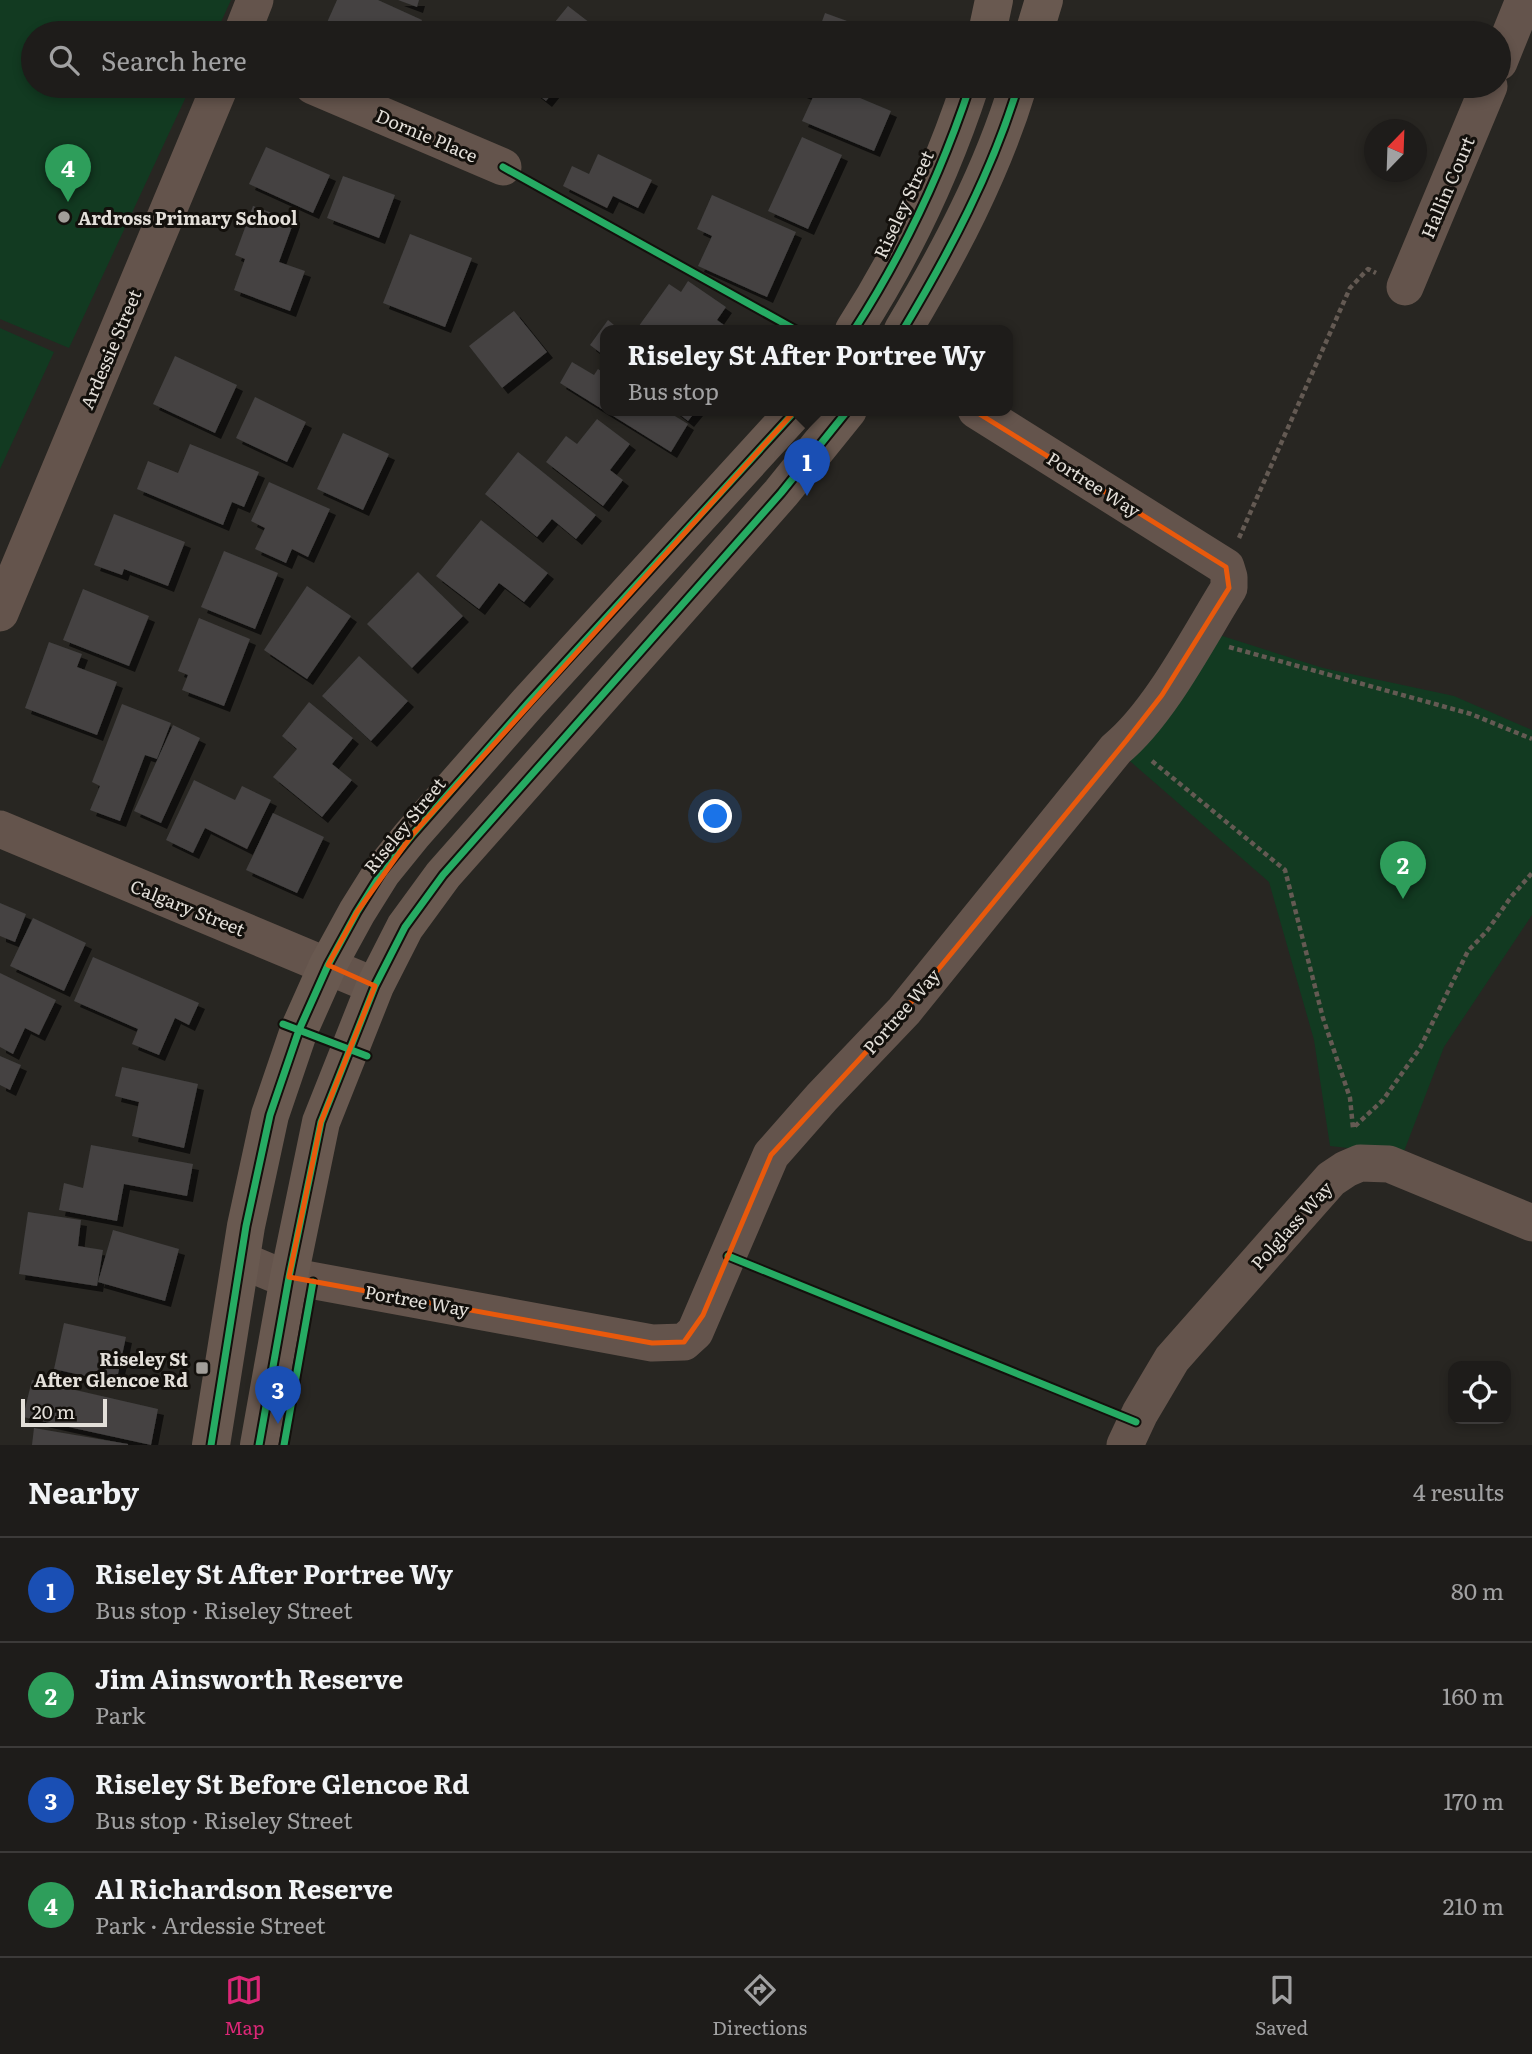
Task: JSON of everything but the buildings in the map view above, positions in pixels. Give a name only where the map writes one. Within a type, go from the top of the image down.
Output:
[{"type":"highway","points":[[990,21],[994,0]]},
{"type":"highway","points":[[1038,21],[1044,0]]},
{"type":"highway","name":"Riseley Street","points":[[857,325],[880,290],[917,217],[966,98]]},
{"type":"highway","points":[[906,325],[951,245],[995,149],[1014,98]]},
{"type":"highway","name":"Riseley Street","points":[[211,1445],[246,1226],[270,1115],[299,1030],[328,965],[382,872],[412,835],[528,703],[791,416]]},
{"type":"highway","points":[[259,1445],[289,1277],[321,1122],[375,986],[405,927],[429,892],[781,493],[843,416]]},
{"type":"street","points":[[247,21],[255,0]]},
{"type":"street","points":[[1511,32],[1524,0]]},
{"type":"street","name":"Ardessie Street","points":[[0,613],[215,98]]},
{"type":"street","name":"Dornie Place","points":[[341,98],[503,167]]},
{"type":"street","name":"Hallin Court","points":[[1405,287],[1484,98]]},
{"type":"street","name":"Portree Way","points":[[241,1260],[271,1273],[289,1277],[652,1343],[684,1342],[695,1332],[771,1155],[904,1011],[1116,749],[1126,741],[1162,695],[1229,588],[1226,567],[986,416]]},
{"type":"street","name":"Calgary Street","points":[[0,829],[375,986]]},
{"type":"street","name":"Polglass Way","points":[[1125,1445],[1140,1413],[1172,1359],[1331,1179],[1346,1169],[1360,1163],[1389,1164],[1532,1223]]},
{"type":"path","points":[[1226,567],[1350,288],[1368,269],[1405,287]]},
{"type":"path","points":[[1198,639],[1471,714],[1532,739]]},
{"type":"path","points":[[1126,741],[1286,870],[1323,1018],[1350,1098],[1353,1128],[1383,1100],[1420,1048],[1468,951],[1532,873]]},
{"type":"highlighted area","points":[[847,342],[886,356],[1226,567],[1229,588],[1162,695],[1126,741],[904,1011],[771,1155],[703,1315],[684,1342],[652,1343],[289,1277],[321,1122],[375,986],[328,965],[357,912],[412,835],[802,403]]},
{"type":"green space","name":"Ardross Primary School","points":[[0,0],[231,0],[221,21],[21,21],[21,98],[185,98],[69,348],[0,319]]},
{"type":"green space","points":[[0,328],[54,352],[0,469]]},
{"type":"green space","points":[[1213,633],[1323,668],[1454,696],[1532,730],[1532,915],[1444,1047],[1403,1154],[1330,1146],[1314,1040],[1269,882],[1116,749]]},
{"type":"cycle path","points":[[857,325],[889,272],[920,211],[966,98]]},
{"type":"cycle path","points":[[906,325],[968,211],[996,150],[1014,98]]},
{"type":"cycle path","points":[[503,167],[787,325]]},
{"type":"cycle path","points":[[211,1445],[246,1226],[270,1115],[299,1030],[328,965],[357,912],[382,872],[412,835],[528,703],[791,416]]},
{"type":"cycle path","points":[[259,1445],[289,1277],[321,1122],[375,986],[405,927],[443,875],[781,493],[843,416]]},
{"type":"cycle path","points":[[283,1024],[367,1056]]},
{"type":"cycle path","points":[[728,1256],[1136,1422]]},
{"type":"cycle path","points":[[284,1445],[313,1282]]},
{"type":"place","name":"Al Richardson Reserve","points":[[68,202]]},
{"type":"place","name":"Ardross Primary School","points":[[64,217]]},
{"type":"place","name":"Riseley St After Portree Wy","points":[[807,496]]},
{"type":"place","name":"Jim Ainsworth Reserve","points":[[1403,899]]},
{"type":"place","name":"Riseley St After Glencoe Rd","points":[[202,1368]]},
{"type":"place","name":"Riseley St Before Glencoe Rd","points":[[278,1424]]}]
